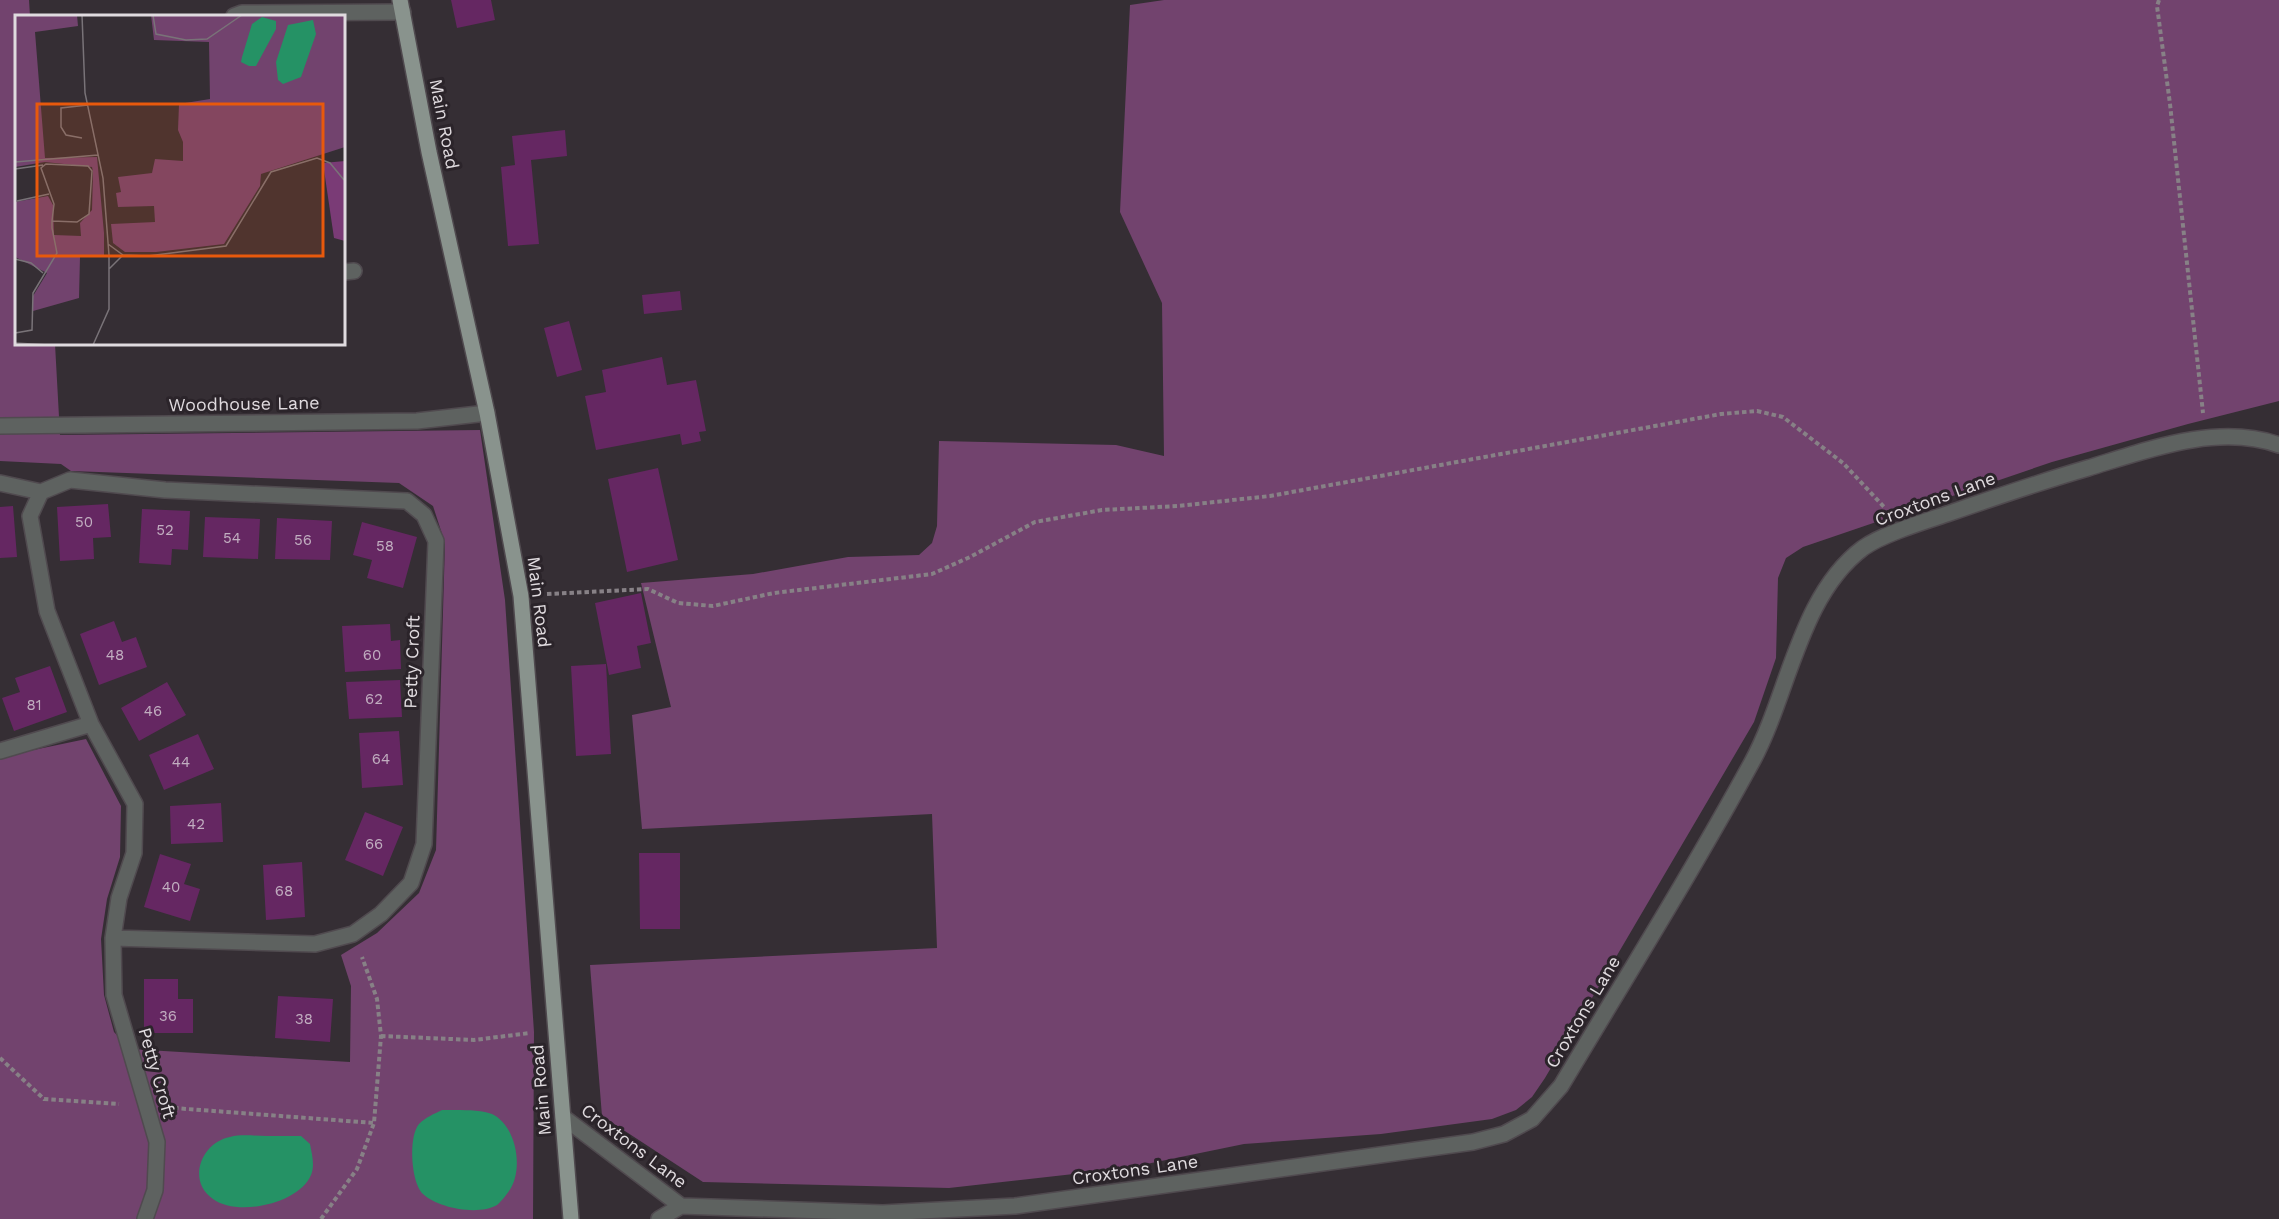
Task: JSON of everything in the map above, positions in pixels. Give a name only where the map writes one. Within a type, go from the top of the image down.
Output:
[{"type":"main road","name":"Main Road","points":[[401,6],[429,152],[487,412],[521,596],[571,1219]]},
{"type":"street","points":[[238,15],[401,6]]},
{"type":"street","name":"Woodhouse Lane","points":[[0,426],[417,421],[487,412]]},
{"type":"street","name":"Croxtons Lane","points":[[659,1219],[681,1206],[883,1213],[1015,1206],[1473,1142],[1504,1134],[1532,1119],[1561,1086],[1754,759],[1780,701],[1811,613],[1834,578],[1864,548],[1904,529],[2055,477],[2143,451],[2205,438],[2238,437],[2279,445]]},
{"type":"street","name":"Petty Croft","points":[[113,938],[315,944],[353,934],[381,914],[411,883],[424,844],[436,541],[424,515],[406,501],[165,490],[70,480],[41,492],[30,516],[47,611],[91,724],[135,804],[134,853],[119,898],[113,938],[114,995],[157,1142],[155,1190],[145,1219]]},
{"type":"street","points":[[0,483],[41,492]]},
{"type":"street","points":[[0,751],[91,724]]},
{"type":"street","name":"Croxtons Lane","points":[[563,1117],[681,1206]]},
{"type":"path","points":[[2159,0],[2157,6],[2170,104],[2205,438]]},
{"type":"path","points":[[521,596],[648,589],[678,603],[713,606],[774,593],[932,574],[970,557],[1035,522],[1102,510],[1178,506],[1270,496],[1721,414],[1757,411],[1783,417],[1808,434],[1843,463],[1904,529]]},
{"type":"path","points":[[321,1219],[357,1169],[374,1123],[381,1036],[377,999],[353,934]]},
{"type":"path","points":[[381,1036],[474,1040],[556,1029]]},
{"type":"path","points":[[0,1058],[44,1099],[374,1123]]},
{"type":"shaded area","points":[[0,0],[29,0],[30,15],[15,15],[15,345],[55,345],[60,435],[480,430],[505,600],[534,1032],[533,1219],[0,1219],[0,757],[86,739],[121,806],[120,857],[107,899],[101,939],[104,995],[114,1032],[130,1049],[350,1062],[351,986],[341,955],[377,933],[419,893],[436,850],[445,543],[433,506],[399,483],[71,471],[61,464],[0,461]]},
{"type":"shaded area","points":[[1164,0],[2279,0],[2279,401],[2052,462],[1803,547],[1786,558],[1778,578],[1776,658],[1754,722],[1545,1078],[1532,1097],[1516,1110],[1492,1119],[1381,1134],[1244,1144],[1127,1168],[949,1188],[703,1182],[602,1116],[590,965],[937,948],[932,814],[642,829],[632,715],[671,707],[641,583],[753,574],[848,557],[919,555],[932,543],[937,526],[939,441],[1116,445],[1164,456],[1162,303],[1120,212],[1130,5]]},
{"type":"shaded area","points":[[442,1110],[487,1112],[501,1120],[507,1128],[516,1149],[516,1172],[509,1191],[497,1205],[480,1210],[448,1207],[430,1199],[419,1188],[412,1160],[413,1139],[419,1124],[424,1119]]},
{"type":"shaded area","points":[[243,1135],[301,1136],[310,1144],[313,1160],[311,1175],[294,1194],[281,1200],[266,1205],[237,1207],[213,1199],[200,1182],[199,1172],[205,1154],[220,1140]]},
{"type":"building","points":[[451,0],[491,0],[495,20],[457,28]]},
{"type":"building","points":[[565,130],[567,156],[531,160],[539,244],[508,246],[501,167],[515,165],[512,136]]},
{"type":"building","points":[[680,291],[682,310],[644,314],[642,295]]},
{"type":"building","points":[[569,321],[582,370],[557,377],[544,328]]},
{"type":"building","points":[[662,357],[667,385],[696,380],[706,431],[699,432],[701,441],[682,445],[680,434],[596,450],[585,396],[606,392],[602,370]]},
{"type":"building","points":[[658,468],[678,560],[627,572],[608,479]]},
{"type":"building","points":[[108,504],[111,537],[93,538],[94,559],[60,561],[57,507]]},
{"type":"building","points":[[13,506],[17,557],[0,558],[0,507]]},
{"type":"building","points":[[142,509],[190,511],[188,550],[172,549],[171,565],[139,563]]},
{"type":"building","points":[[205,517],[260,519],[258,559],[203,557]]},
{"type":"building","points":[[277,518],[332,521],[330,560],[275,559]]},
{"type":"building","points":[[362,522],[417,537],[403,588],[367,578],[372,560],[353,555]]},
{"type":"building","points":[[641,593],[651,643],[637,646],[641,668],[609,675],[595,603]]},
{"type":"building","points":[[114,621],[122,642],[136,637],[147,667],[99,685],[80,634]]},
{"type":"building","points":[[390,624],[391,641],[400,640],[401,669],[345,672],[342,626]]},
{"type":"building","points":[[606,664],[611,754],[576,756],[571,666]]},
{"type":"building","points":[[50,666],[67,712],[14,731],[2,698],[20,692],[15,678]]},
{"type":"building","points":[[400,680],[402,717],[349,719],[346,682]]},
{"type":"building","points":[[167,682],[186,715],[139,741],[121,708]]},
{"type":"building","points":[[399,731],[403,785],[362,788],[359,733]]},
{"type":"building","points":[[198,734],[214,769],[164,790],[149,755]]},
{"type":"building","points":[[221,803],[223,842],[171,844],[170,806]]},
{"type":"building","points":[[365,812],[403,827],[383,876],[345,860]]},
{"type":"building","points":[[639,853],[680,853],[680,929],[640,929]]},
{"type":"building","points":[[160,854],[191,864],[184,884],[200,889],[190,921],[144,907]]},
{"type":"building","points":[[302,862],[305,917],[266,920],[263,865]]},
{"type":"building","points":[[144,979],[178,979],[178,999],[193,999],[193,1033],[144,1033]]},
{"type":"building","points":[[278,996],[333,999],[330,1042],[275,1038]]}]
